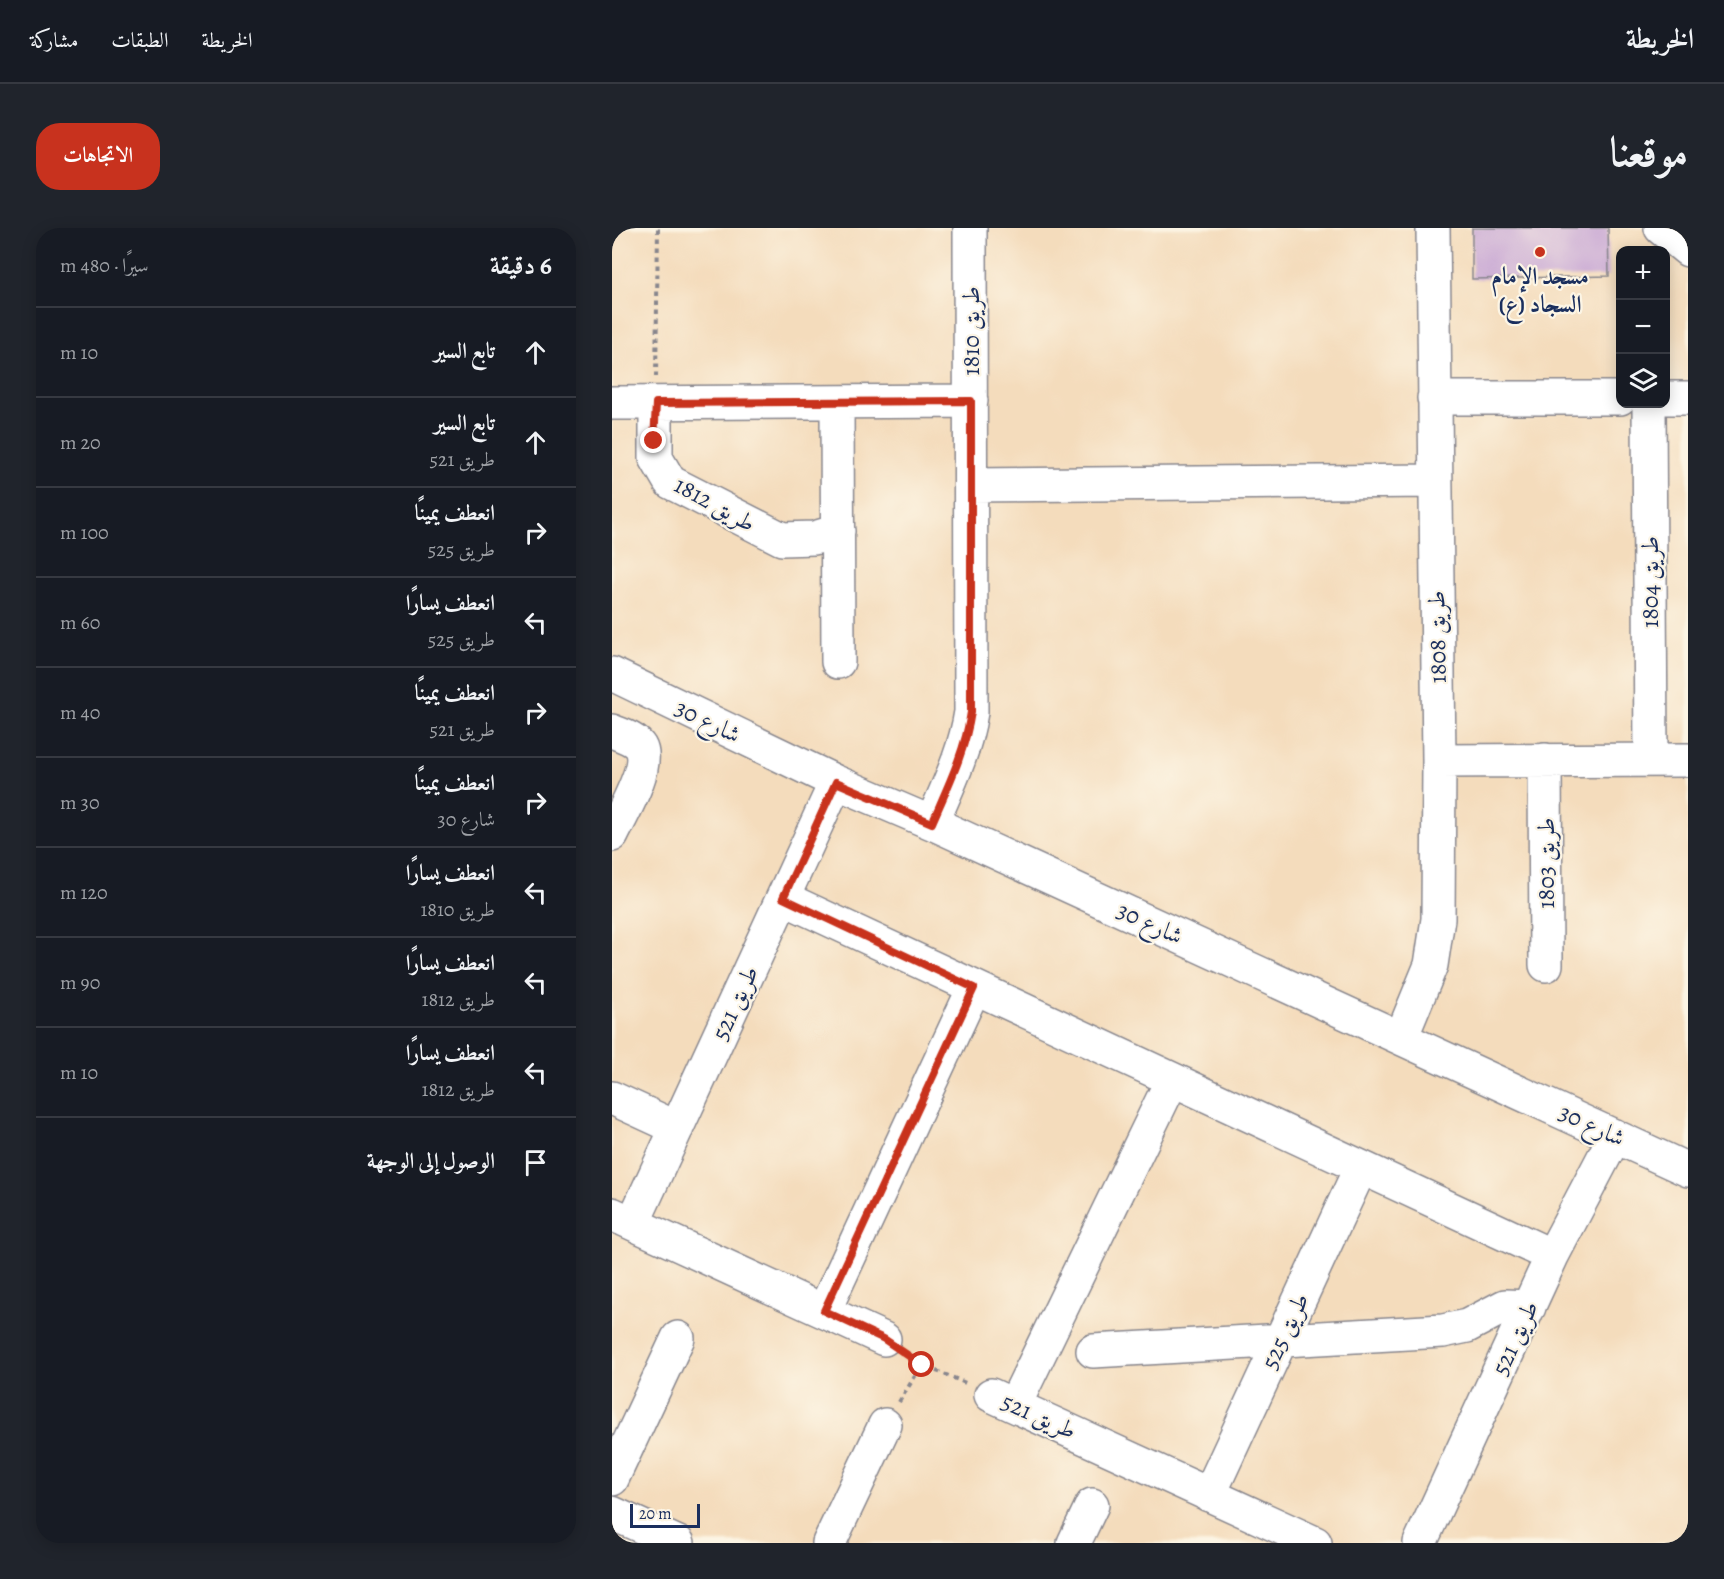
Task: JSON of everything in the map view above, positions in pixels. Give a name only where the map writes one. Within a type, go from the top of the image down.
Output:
[{"type":"street","name":"طريق 1810","points":[[932,823],[960,760],[968,737],[971,712],[970,228]]},
{"type":"street","name":"طريق 1808","points":[[1401,1038],[1424,987],[1436,942],[1439,761],[1433,228]]},
{"type":"street","points":[[1434,398],[1616,398]]},
{"type":"street","points":[[1670,398],[1688,398]]},
{"type":"street","points":[[612,403],[971,401]]},
{"type":"street","points":[[837,402],[838,662]]},
{"type":"street","name":"طريق 1812","points":[[656,403],[656,458],[670,482],[782,539],[814,538],[838,531]]},
{"type":"street","name":"طريق 1804","points":[[1649,408],[1651,760]]},
{"type":"street","points":[[971,486],[1435,481]]},
{"type":"street","name":"شارع 30","points":[[612,674],[836,782],[932,823],[1688,1170]]},
{"type":"street","points":[[612,731],[636,742],[642,748],[644,762],[612,835]]},
{"type":"street","name":"طريق 1803","points":[[1545,760],[1546,966]]},
{"type":"street","points":[[1439,761],[1688,760]]},
{"type":"street","name":"طريق 521","points":[[836,782],[678,1128],[623,1219],[884,1339]]},
{"type":"street","points":[[783,898],[1552,1256]]},
{"type":"street","points":[[824,1311],[974,988]]},
{"type":"street","points":[[1003,1399],[1172,1080]]},
{"type":"street","points":[[612,1098],[678,1128]]},
{"type":"street","name":"طريق 521","points":[[1420,1543],[1552,1256],[1615,1136]]},
{"type":"street","name":"طريق 525","points":[[1209,1495],[1361,1167]]},
{"type":"street","points":[[1093,1351],[1455,1329],[1477,1322],[1505,1306],[1529,1307]]},
{"type":"street","points":[[612,1479],[678,1338]]},
{"type":"street","name":"طريق 521","points":[[1003,1399],[1315,1543]]},
{"type":"street","points":[[829,1543],[885,1425]]},
{"type":"street","points":[[1074,1543],[1092,1505]]},
{"type":"street","points":[[612,1513],[678,1543]]},
{"type":"path","points":[[656,403],[658,228]]},
{"type":"path","points":[[884,1339],[922,1365],[1003,1399]]},
{"type":"path","points":[[885,1425],[922,1365]]},
{"type":"building","name":"مسجد الإمام السجاد (ع)","points":[[1472,228],[1608,228],[1609,276],[1472,279]]},
{"type":"place","name":"مسجد الإمام السجاد (ع)","points":[[1540,252]]},
{"type":"route","points":[[654,441],[656,403],[971,401],[971,712],[968,737],[960,760],[932,823],[836,782],[783,898],[974,988],[824,1311],[884,1339],[922,1365]]}]
